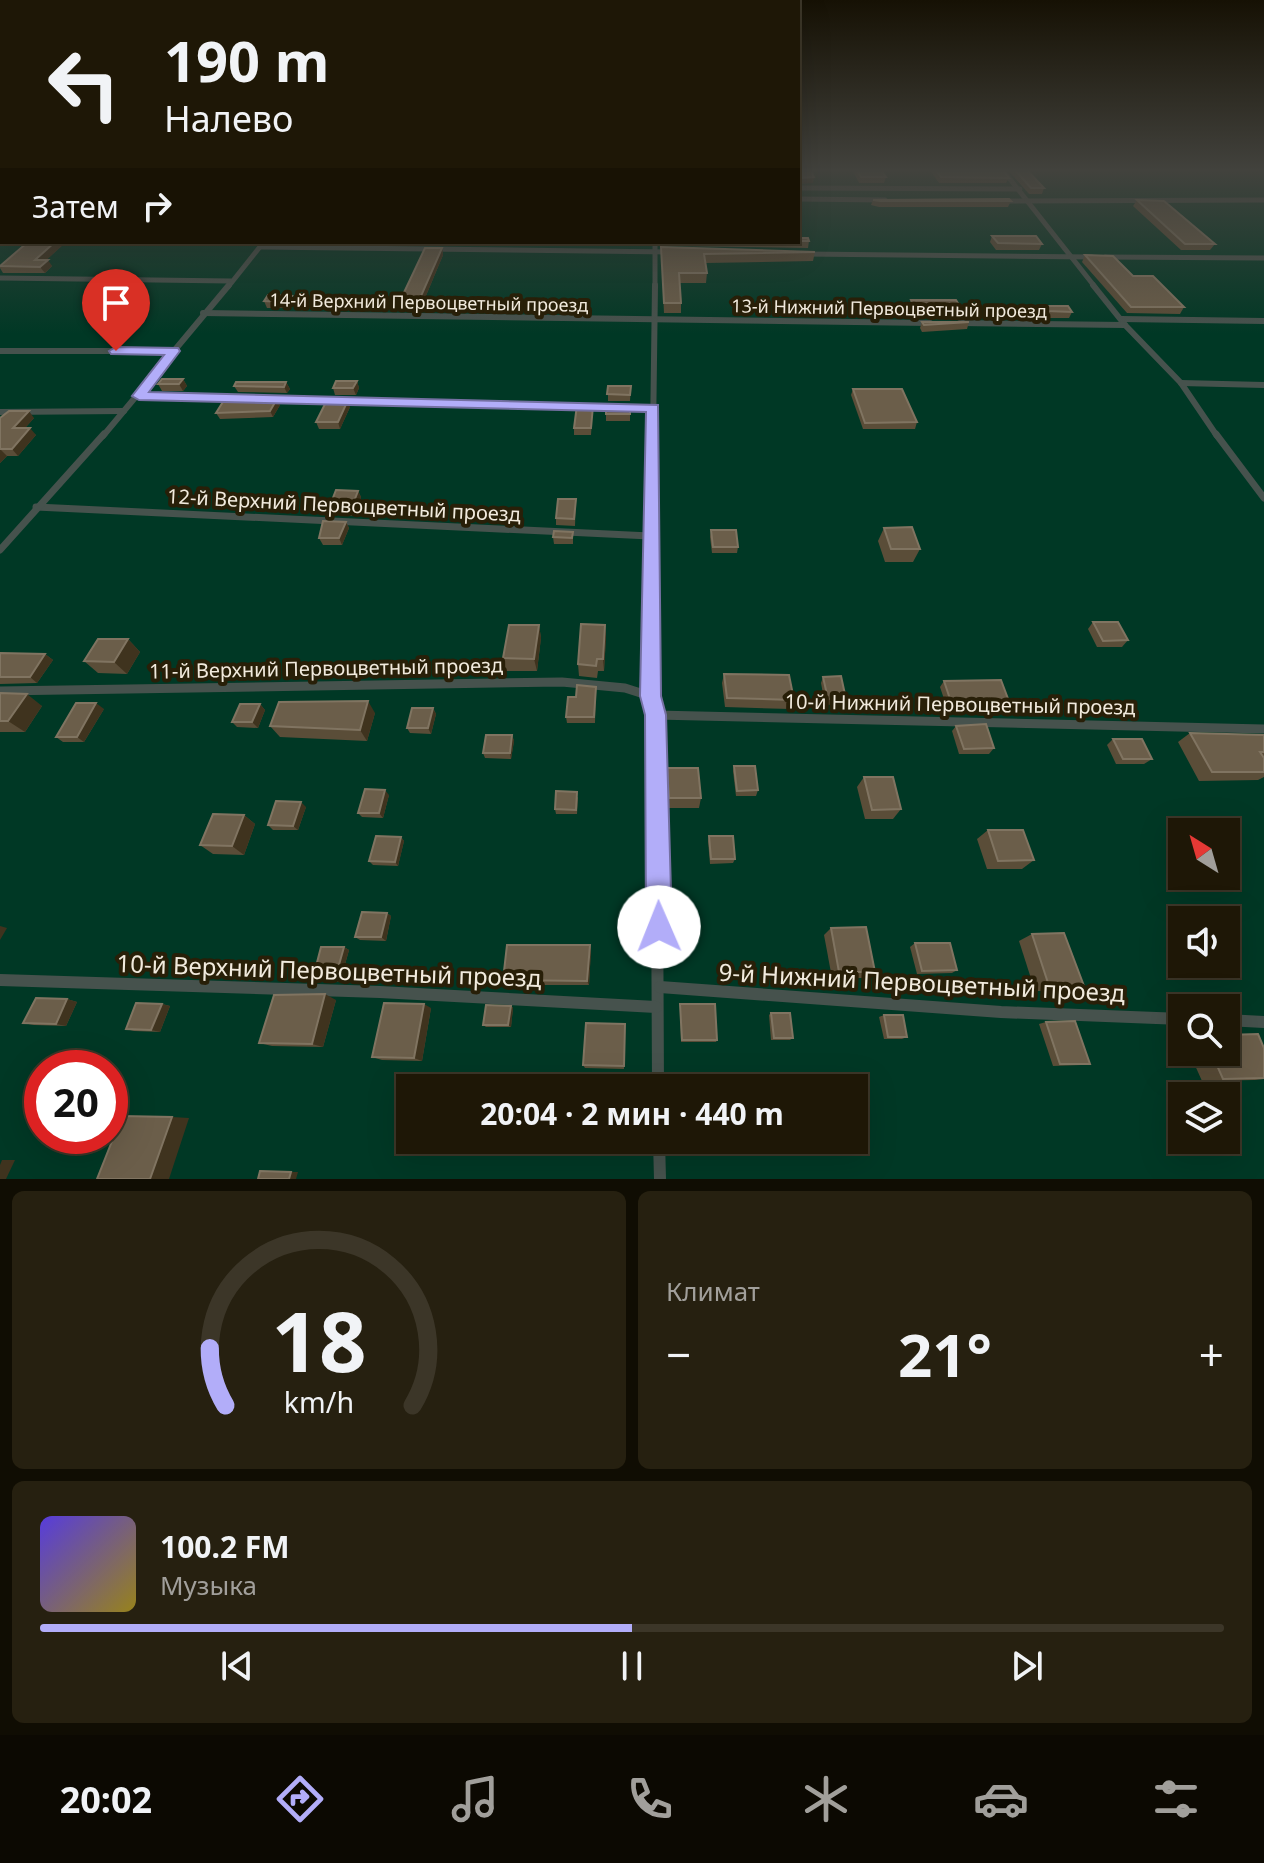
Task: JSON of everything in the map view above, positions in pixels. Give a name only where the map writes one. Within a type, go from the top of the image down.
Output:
[{"type":"lane","points":[[1049,224],[1123,322],[1181,383],[1244,476],[1264,498]]},
{"type":"lane","points":[[0,550],[139,396],[203,313],[262,244],[685,252]]},
{"type":"lane","points":[[655,244],[650,696],[656,715],[660,987],[656,1007],[658,1074]]},
{"type":"lane","points":[[794,254],[1264,258]]},
{"type":"lane","points":[[0,278],[231,281]]},
{"type":"lane","name":"14-й Верхний Первоцветный проезд","points":[[203,313],[654,320]]},
{"type":"lane","name":"13-й Нижний Первоцветный проезд","points":[[654,320],[936,323]]},
{"type":"lane","name":"13-й Нижний Первоцветный проезд","points":[[952,323],[1264,321]]},
{"type":"lane","points":[[0,351],[173,351]]},
{"type":"lane","points":[[1181,383],[1264,385]]},
{"type":"lane","points":[[139,396],[248,398]]},
{"type":"lane","points":[[263,399],[653,408]]},
{"type":"lane","points":[[0,412],[124,411]]},
{"type":"lane","points":[[0,424],[12,412]]},
{"type":"lane","name":"12-й Верхний Первоцветный проезд","points":[[36,507],[650,536]]},
{"type":"lane","name":"11-й Верхний Первоцветный проезд","points":[[0,691],[562,682],[625,688],[650,696]]},
{"type":"lane","name":"10-й Нижний Первоцветный проезд","points":[[656,715],[1264,729]]},
{"type":"lane","name":"10-й Верхний Первоцветный проезд","points":[[0,980],[380,992],[656,1007]]},
{"type":"lane","name":"9-й Нижний Первоцветный проезд","points":[[660,987],[1001,1012],[1168,1018]]},
{"type":"lane","points":[[1240,1021],[1264,1022]]},
{"type":"lane","points":[[659,1154],[660,1179]]},
{"type":"green space","points":[[800,224],[1264,224],[1264,1179],[0,1179],[0,244],[800,244]]},
{"type":"building","points":[[1163,224],[1191,224],[1215,244],[1185,244]]},
{"type":"building","points":[[992,236],[1036,236],[1042,244],[998,243]]},
{"type":"building","points":[[26,244],[53,244],[35,260],[48,260],[40,267],[0,266]]},
{"type":"building","points":[[661,247],[815,252],[704,254],[707,273],[679,273],[681,303],[664,303]]},
{"type":"building","points":[[425,248],[442,248],[418,303],[400,301]]},
{"type":"building","points":[[1085,255],[1113,256],[1133,276],[1153,276],[1184,307],[1131,307]]},
{"type":"building","points":[[268,295],[292,296],[288,302],[264,301]]},
{"type":"building","points":[[911,300],[956,300],[962,310],[916,310]]},
{"type":"building","points":[[1043,306],[1068,306],[1072,312],[1047,311]]},
{"type":"building","points":[[922,322],[969,322],[924,325]]},
{"type":"building","points":[[162,379],[183,379],[179,384],[158,384]]},
{"type":"building","points":[[336,381],[357,381],[353,388],[333,388]]},
{"type":"building","points":[[236,382],[286,382],[284,387],[234,386]]},
{"type":"building","points":[[608,386],[631,386],[630,395],[607,394]]},
{"type":"building","points":[[853,389],[902,389],[917,422],[865,423]]},
{"type":"building","points":[[226,397],[277,399],[270,411],[216,413]]},
{"type":"building","points":[[327,400],[348,400],[338,422],[316,422]]},
{"type":"building","points":[[577,405],[593,406],[591,428],[574,428]]},
{"type":"building","points":[[606,406],[630,407],[630,414],[606,414]]},
{"type":"building","points":[[9,411],[29,411],[13,428],[30,428],[12,449],[0,449],[0,418]]},
{"type":"building","points":[[336,490],[358,491],[351,509],[329,508]]},
{"type":"building","points":[[558,499],[576,499],[574,519],[556,518]]},
{"type":"building","points":[[323,521],[346,522],[339,538],[319,538]]},
{"type":"building","points":[[912,527],[920,549],[891,549],[884,528]]},
{"type":"building","points":[[711,530],[736,530],[738,547],[713,547]]},
{"type":"building","points":[[554,531],[573,532],[572,538],[553,537]]},
{"type":"building","points":[[1093,622],[1118,622],[1128,640],[1103,641]]},
{"type":"building","points":[[581,624],[605,625],[603,659],[597,659],[596,666],[578,664]]},
{"type":"building","points":[[509,625],[539,625],[534,659],[503,658]]},
{"type":"building","points":[[98,639],[128,639],[114,662],[84,661]]},
{"type":"building","points":[[0,653],[45,654],[30,677],[0,677]]},
{"type":"building","points":[[724,674],[789,675],[794,700],[727,698]]},
{"type":"building","points":[[841,676],[846,699],[828,699],[823,677]]},
{"type":"building","points":[[1001,680],[1010,704],[953,708],[944,681]]},
{"type":"building","points":[[577,685],[596,687],[594,717],[566,717],[568,697],[576,697]]},
{"type":"building","points":[[0,693],[27,694],[8,721],[0,721]]},
{"type":"building","points":[[368,701],[360,730],[270,726],[279,702]]},
{"type":"building","points":[[76,703],[96,703],[77,737],[56,737]]},
{"type":"building","points":[[240,704],[260,704],[252,722],[232,722]]},
{"type":"building","points":[[412,708],[433,708],[428,728],[407,728]]},
{"type":"building","points":[[986,724],[994,748],[964,749],[956,726]]},
{"type":"building","points":[[1190,733],[1264,735],[1264,752],[1260,752],[1264,758],[1264,772],[1212,772]]},
{"type":"building","points":[[486,735],[512,735],[510,753],[483,753]]},
{"type":"building","points":[[1113,739],[1142,739],[1152,759],[1123,759]]},
{"type":"building","points":[[734,766],[755,766],[758,790],[737,791]]},
{"type":"building","points":[[667,768],[698,768],[701,798],[669,798]]},
{"type":"building","points":[[864,777],[893,777],[901,809],[872,810]]},
{"type":"building","points":[[365,789],[385,790],[379,813],[358,813]]},
{"type":"building","points":[[556,791],[577,792],[576,810],[555,809]]},
{"type":"building","points":[[276,801],[301,802],[293,826],[268,825]]},
{"type":"building","points":[[213,814],[244,815],[232,846],[200,845]]},
{"type":"building","points":[[988,830],[1023,830],[1034,860],[998,861]]},
{"type":"building","points":[[376,836],[401,837],[395,862],[369,861]]},
{"type":"building","points":[[709,836],[733,836],[735,859],[711,859]]},
{"type":"building","points":[[362,912],[387,913],[381,937],[355,937]]},
{"type":"building","points":[[866,927],[875,972],[839,972],[831,928]]},
{"type":"building","points":[[1064,933],[1084,986],[1049,986],[1032,934]]},
{"type":"building","points":[[915,943],[950,943],[957,970],[922,971]]},
{"type":"building","points":[[507,945],[590,945],[587,981],[503,980]]},
{"type":"building","points":[[321,947],[344,947],[335,979],[313,978]]},
{"type":"building","points":[[325,994],[312,1044],[259,1043],[274,995]]},
{"type":"building","points":[[36,998],[67,999],[56,1024],[23,1023]]},
{"type":"building","points":[[136,1003],[162,1004],[151,1030],[126,1029]]},
{"type":"building","points":[[384,1003],[424,1004],[414,1058],[372,1057]]},
{"type":"building","points":[[680,1004],[715,1004],[717,1040],[682,1040]]},
{"type":"building","points":[[486,1005],[511,1006],[508,1025],[483,1025]]},
{"type":"building","points":[[771,1013],[790,1013],[793,1038],[774,1038]]},
{"type":"building","points":[[884,1015],[903,1015],[907,1037],[888,1037]]},
{"type":"building","points":[[1075,1021],[1090,1064],[1060,1064],[1046,1022]]},
{"type":"building","points":[[586,1023],[625,1024],[624,1066],[583,1065]]},
{"type":"building","points":[[1258,1034],[1264,1048],[1264,1078],[1223,1079],[1217,1066],[1240,1066],[1240,1035]]},
{"type":"building","points":[[128,1116],[172,1117],[150,1179],[97,1179],[107,1154],[128,1154]]},
{"type":"building","points":[[260,1171],[291,1172],[289,1179],[258,1179]]},
{"type":"route","points":[[116,351],[173,351],[139,396],[653,408],[650,696],[656,715],[659,927]]}]
